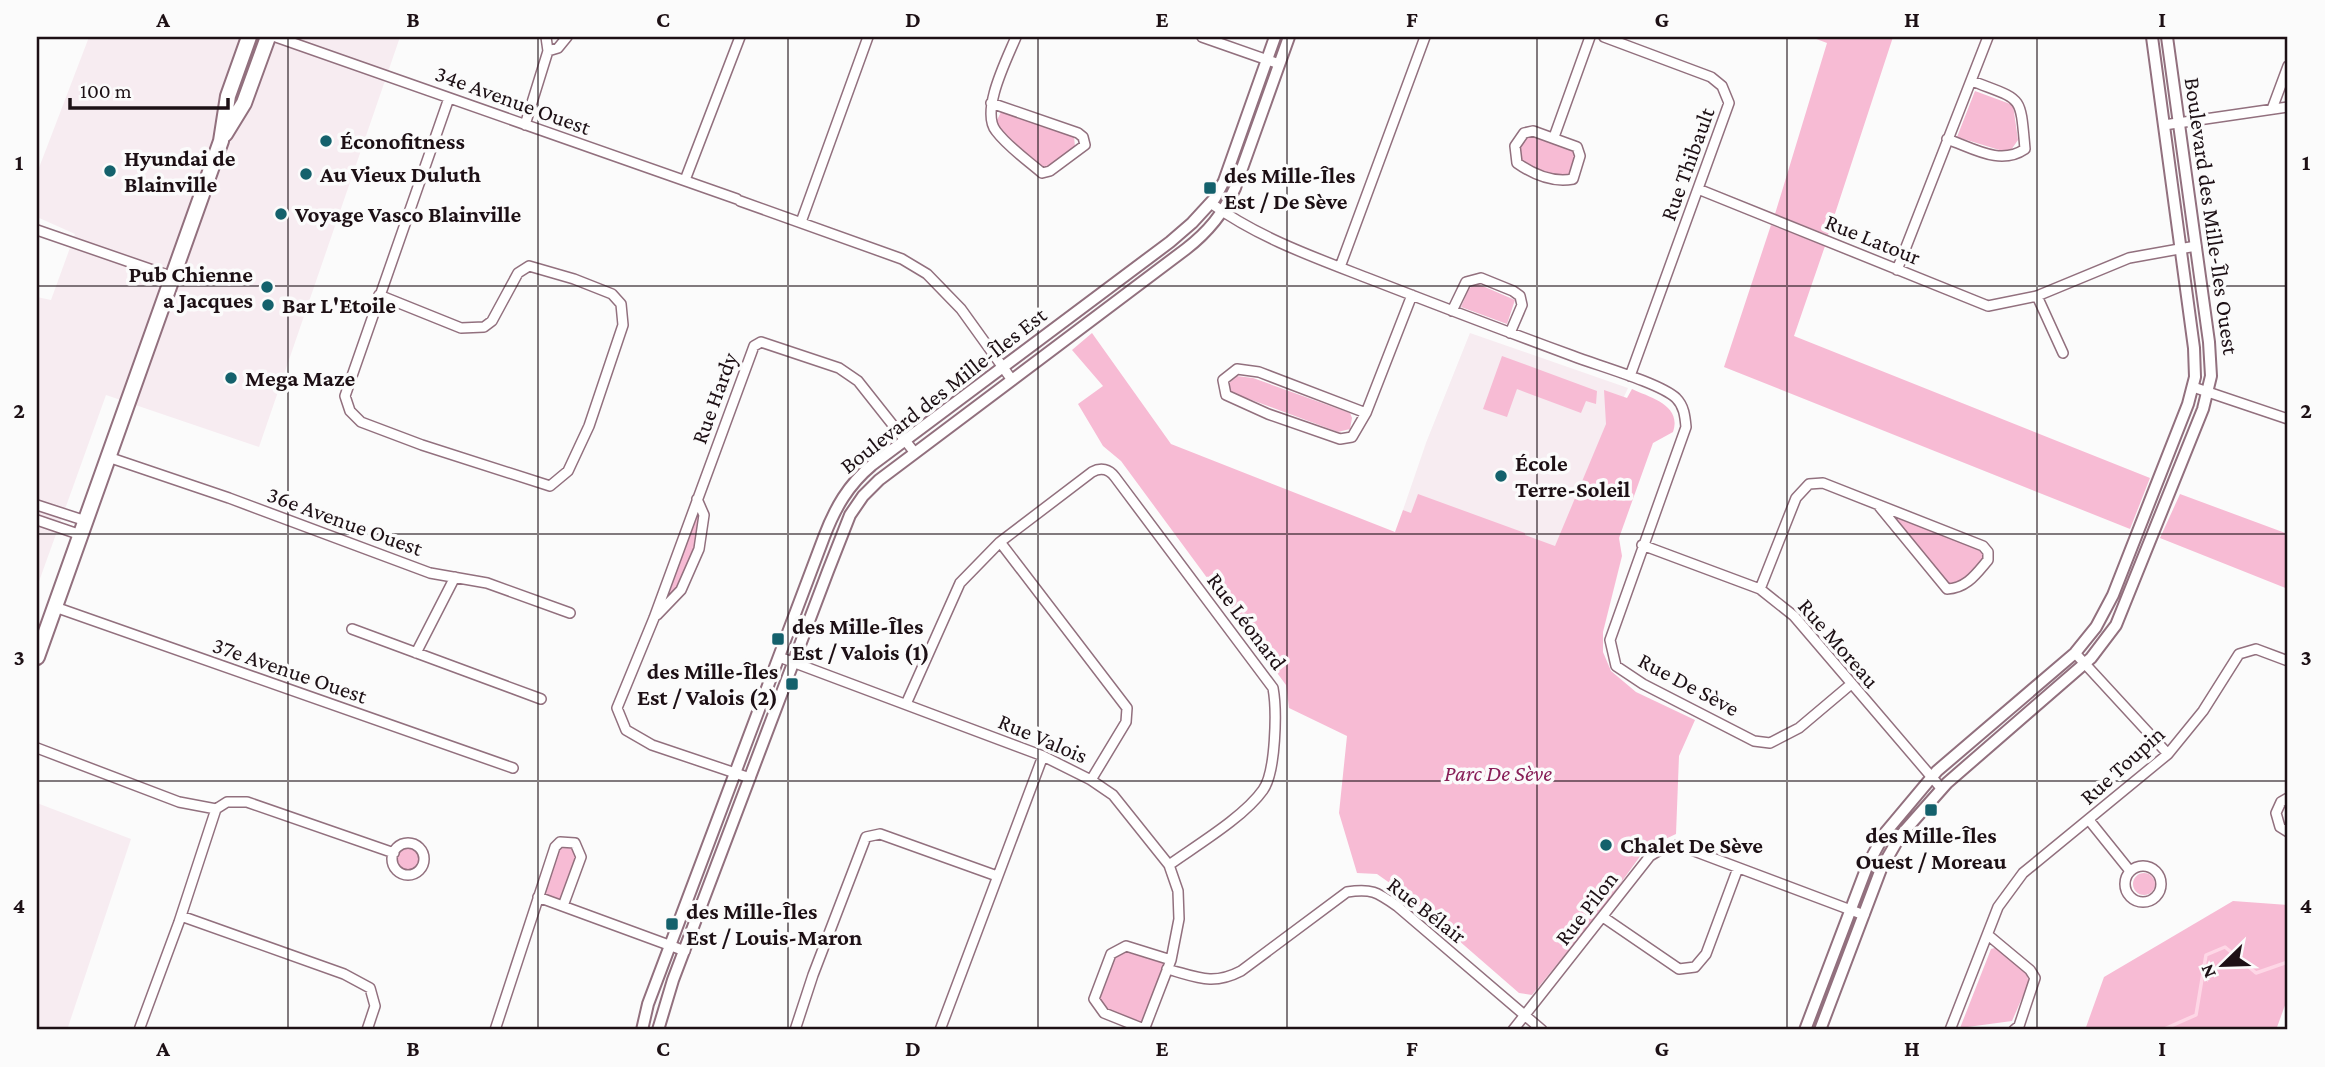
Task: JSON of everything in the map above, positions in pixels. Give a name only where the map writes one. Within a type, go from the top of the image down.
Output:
[{"type":"main road","points":[[37,657],[221,141],[228,96],[249,37]]},
{"type":"main road","points":[[221,141],[244,103],[268,37]]},
{"type":"street","name":"34e Avenue Ouest","points":[[276,37],[902,259],[927,274],[961,309],[1013,380]]},
{"type":"street","points":[[525,125],[548,51],[546,37]]},
{"type":"street","points":[[548,51],[558,48],[567,37]]},
{"type":"street","points":[[685,180],[740,37]]},
{"type":"street","points":[[801,222],[868,37]]},
{"type":"street","points":[[991,103],[1078,133],[1083,137],[1085,145],[1050,172],[1042,173],[996,131],[990,118],[991,103],[1016,37]]},
{"type":"street","points":[[1202,37],[1279,64]]},
{"type":"street","name":"Boulevard des Mille-Îles Est","points":[[642,1030],[648,1004],[735,772],[824,537],[840,502],[865,471],[1179,235],[1212,204],[1224,181],[1275,37]]},
{"type":"street","name":"Boulevard des Mille-Îles Est","points":[[658,1030],[665,1002],[844,529],[854,509],[873,486],[915,453],[1197,241],[1223,212],[1235,188],[1289,37]]},
{"type":"street","points":[[1340,267],[1425,37]]},
{"type":"street","points":[[1554,137],[1590,37]]},
{"type":"street","name":"Rue Thibault","points":[[1604,37],[1711,77],[1722,86],[1729,103],[1630,376]]},
{"type":"street","points":[[1897,270],[1988,37]]},
{"type":"street","name":"Boulevard des Mille-Îles Ouest","points":[[1805,1030],[1880,839],[1931,777],[2075,653],[2093,632],[2109,603],[2193,387],[2195,357],[2152,37]]},
{"type":"street","name":"Boulevard des Mille-Îles Ouest","points":[[1820,1030],[1884,862],[1893,846],[1941,788],[2085,664],[2108,639],[2120,616],[2208,392],[2211,376],[2209,342],[2167,37]]},
{"type":"street","points":[[2272,109],[2288,66]]},
{"type":"street","points":[[1947,139],[1997,157],[2013,158],[2025,149],[2021,107],[2014,98],[1972,81]]},
{"type":"street","points":[[379,295],[461,328],[484,327],[492,321],[518,273],[529,266],[612,294],[621,304],[623,325],[589,426],[568,471],[551,486],[422,445],[361,422],[350,411],[345,396],[379,295],[449,98]]},
{"type":"street","points":[[2164,125],[2288,107]]},
{"type":"street","points":[[1533,131],[1554,137],[1577,147],[1580,156],[1573,179],[1557,182],[1529,172],[1517,163],[1516,146],[1524,133],[1533,131]]},
{"type":"street","name":"Rue Latour","points":[[1698,189],[1988,306],[2037,296],[2129,258],[2196,246]]},
{"type":"street","name":"Rue De Sève","points":[[1212,204],[1260,233],[1340,267],[1630,376],[1675,397],[1684,411],[1686,427],[1610,640],[1616,666],[1754,741],[1770,743],[1799,728],[1850,685]]},
{"type":"street","points":[[37,230],[173,277]]},
{"type":"street","points":[[1452,311],[1466,282],[1481,278],[1513,290],[1520,296],[1522,305],[1510,333]]},
{"type":"street","points":[[1366,413],[1259,372],[1237,369],[1223,380],[1226,395],[1268,414],[1340,439],[1352,438],[1366,413],[1412,295]]},
{"type":"street","points":[[2037,296],[2063,353]]},
{"type":"street","name":"Rue Hardy","points":[[750,778],[652,745],[626,730],[617,708],[654,618],[754,346],[761,342],[839,368],[858,381],[915,453]]},
{"type":"street","points":[[2193,387],[2288,419]]},
{"type":"street","name":"36e Avenue Ouest","points":[[108,457],[229,498],[430,573],[487,583],[570,613]]},
{"type":"street","name":"Rue Léonard","points":[[1000,542],[1092,472],[1103,469],[1113,474],[1273,688],[1276,705],[1273,752],[1265,787],[1250,805],[1170,866]]},
{"type":"street","points":[[1760,589],[1796,498],[1810,484],[1823,483],[1983,546],[1989,552],[1989,560],[1969,582],[1958,589],[1947,589],[1878,505]]},
{"type":"street","name":"Rue Hardy","points":[[654,618],[681,590],[699,549],[704,515],[697,499]]},
{"type":"street","points":[[37,505],[83,528]]},
{"type":"street","points":[[37,520],[83,528]]},
{"type":"street","points":[[906,704],[960,583],[1000,542],[1127,708],[1126,722],[1091,780]]},
{"type":"street","name":"Rue Moreau","points":[[1642,545],[1760,589],[1794,616],[1850,685],[1941,788]]},
{"type":"street","points":[[416,653],[455,577]]},
{"type":"street","name":"37e Avenue Ouest","points":[[55,607],[513,768]]},
{"type":"street","points":[[352,629],[541,699]]},
{"type":"street","name":"Rue Toupin","points":[[1950,1030],[1998,907],[2023,873],[2168,754],[2203,711],[2239,653],[2256,649],[2288,661]]},
{"type":"street","points":[[2075,653],[2168,754]]},
{"type":"street","name":"Rue Valois","points":[[779,657],[1043,755],[1091,780],[1112,795],[1170,866],[1178,891],[1179,919],[1169,964],[1144,1030],[1104,1013],[1094,999],[1111,954],[1126,946],[1169,964]]},
{"type":"street","points":[[37,748],[179,802],[216,809]]},
{"type":"street","points":[[940,1030],[1043,755]]},
{"type":"street","points":[[2288,798],[2281,802],[2276,813],[2280,827],[2288,832]]},
{"type":"street","points":[[139,1030],[181,916],[216,809],[226,802],[247,802],[394,853]]},
{"type":"street","points":[[2090,820],[2130,871]]},
{"type":"street","points":[[794,1030],[866,837],[880,834],[997,876]]},
{"type":"street","points":[[495,1030],[555,848],[560,842],[575,843],[581,857],[563,906]]},
{"type":"street","name":"Rue Pilon","points":[[1513,1030],[1650,856],[1660,850],[1678,845],[1864,915]]},
{"type":"street","points":[[2143,866],[2157,873],[2161,885],[2155,898],[2138,902],[2128,895],[2125,883],[2130,871],[2143,866]]},
{"type":"street","points":[[1603,917],[1679,969],[1695,967],[1706,954],[1738,868]]},
{"type":"street","name":"Rue Bélair","points":[[1169,964],[1208,981],[1226,979],[1241,971],[1347,892],[1366,889],[1397,905],[1542,1030]]},
{"type":"street","points":[[538,897],[685,951]]},
{"type":"street","points":[[181,916],[344,974],[370,988],[375,1006],[367,1030]]},
{"type":"street","points":[[1988,934],[2030,970],[2035,978],[2019,1026],[2014,1030]]},
{"type":"shaded area","points":[[89,37],[400,37],[259,447],[106,395],[37,587],[37,297],[51,300],[75,234],[37,217],[37,173]]},
{"type":"shaded area","name":"École Terre-Soleil","points":[[1470,333],[1628,388],[1546,566],[1403,510],[1426,443]]},
{"type":"shaded area","points":[[37,803],[131,839],[67,1030],[37,1030]]},
{"type":"green space","points":[[1811,37],[1893,37],[1828,235],[1775,214],[1827,43]]},
{"type":"green space","points":[[1975,91],[2013,105],[2018,140],[2009,153],[1957,137]]},
{"type":"green space","points":[[1001,112],[1074,136],[1075,147],[1049,166],[1041,167],[999,128],[996,122]]},
{"type":"green space","points":[[1524,133],[1577,147],[1573,179],[1557,182],[1517,163],[1515,146]]},
{"type":"green space","points":[[1771,225],[1825,246],[1794,336],[2150,478],[2130,529],[1724,367]]},
{"type":"green space","points":[[1478,284],[1515,300],[1507,324],[1461,307],[1469,288]]},
{"type":"green space","name":"Parc De Sève","points":[[1092,333],[1171,444],[1395,532],[1403,510],[1411,513],[1418,494],[1555,546],[1606,424],[1604,390],[1627,398],[1632,389],[1656,399],[1673,415],[1673,432],[1653,443],[1619,538],[1622,556],[1603,632],[1603,652],[1611,671],[1636,692],[1695,720],[1679,756],[1676,834],[1646,848],[1599,913],[1532,995],[1519,993],[1404,893],[1377,874],[1357,873],[1339,813],[1347,736],[1289,708],[1286,685],[1121,461],[1103,446],[1078,404],[1103,386],[1072,350]]},
{"type":"green space","points":[[1502,356],[1597,391],[1596,404],[1586,401],[1581,413],[1517,389],[1507,417],[1483,409]]},
{"type":"green space","points":[[1237,376],[1253,378],[1350,413],[1350,429],[1338,432],[1230,392],[1228,384]]},
{"type":"green space","points":[[2180,494],[2288,534],[2288,589],[2160,538]]},
{"type":"green space","points":[[1878,505],[1988,552],[1968,582],[1947,589]]},
{"type":"green space","points":[[697,508],[698,538],[688,571],[679,588],[660,609]]},
{"type":"green space","points":[[409,845],[419,849],[423,859],[419,869],[409,873],[399,869],[395,859],[399,849]]},
{"type":"green space","points":[[561,845],[574,845],[578,857],[562,903],[542,896]]},
{"type":"green space","points":[[2144,873],[2154,880],[2155,884],[2148,894],[2144,895],[2134,888],[2133,884],[2140,874]]},
{"type":"green space","points":[[2233,901],[2288,905],[2288,997],[2276,1030],[2085,1030],[2104,977]]},
{"type":"green space","points":[[1998,947],[2026,973],[2029,982],[2012,1021],[1960,1028],[1991,949]]},
{"type":"green space","points":[[1124,951],[1167,962],[1146,1025],[1107,1011],[1099,999],[1113,957]]},
{"type":"waterway","points":[[2162,1030],[2196,1015],[2206,955],[2225,947],[2256,973],[2288,962]]},
{"type":"place","name":"Éconofitness","points":[[326,141]]},
{"type":"place","name":"Hyundai de Blainville","points":[[110,171]]},
{"type":"place","name":"Au Vieux Duluth","points":[[306,174]]},
{"type":"place","name":"des Mille-Îles Est / De Sève","points":[[1210,188]]},
{"type":"place","name":"Voyage Vasco Blainville","points":[[281,214]]},
{"type":"place","name":"Pub Chienne a Jacques","points":[[267,287]]},
{"type":"place","name":"Bar L'Etoile","points":[[268,305]]},
{"type":"place","name":"Mega Maze","points":[[231,378]]},
{"type":"place","name":"École Terre-Soleil","points":[[1501,476]]},
{"type":"place","name":"des Mille-Îles Est / Valois (1)","points":[[778,639]]},
{"type":"place","name":"des Mille-Îles Est / Valois (2)","points":[[792,684]]},
{"type":"place","name":"des Mille-Îles Ouest / Moreau","points":[[1931,810]]},
{"type":"place","name":"Chalet De Sève","points":[[1606,845]]},
{"type":"place","name":"des Mille-Îles Est / Louis-Maron","points":[[672,924]]}]
